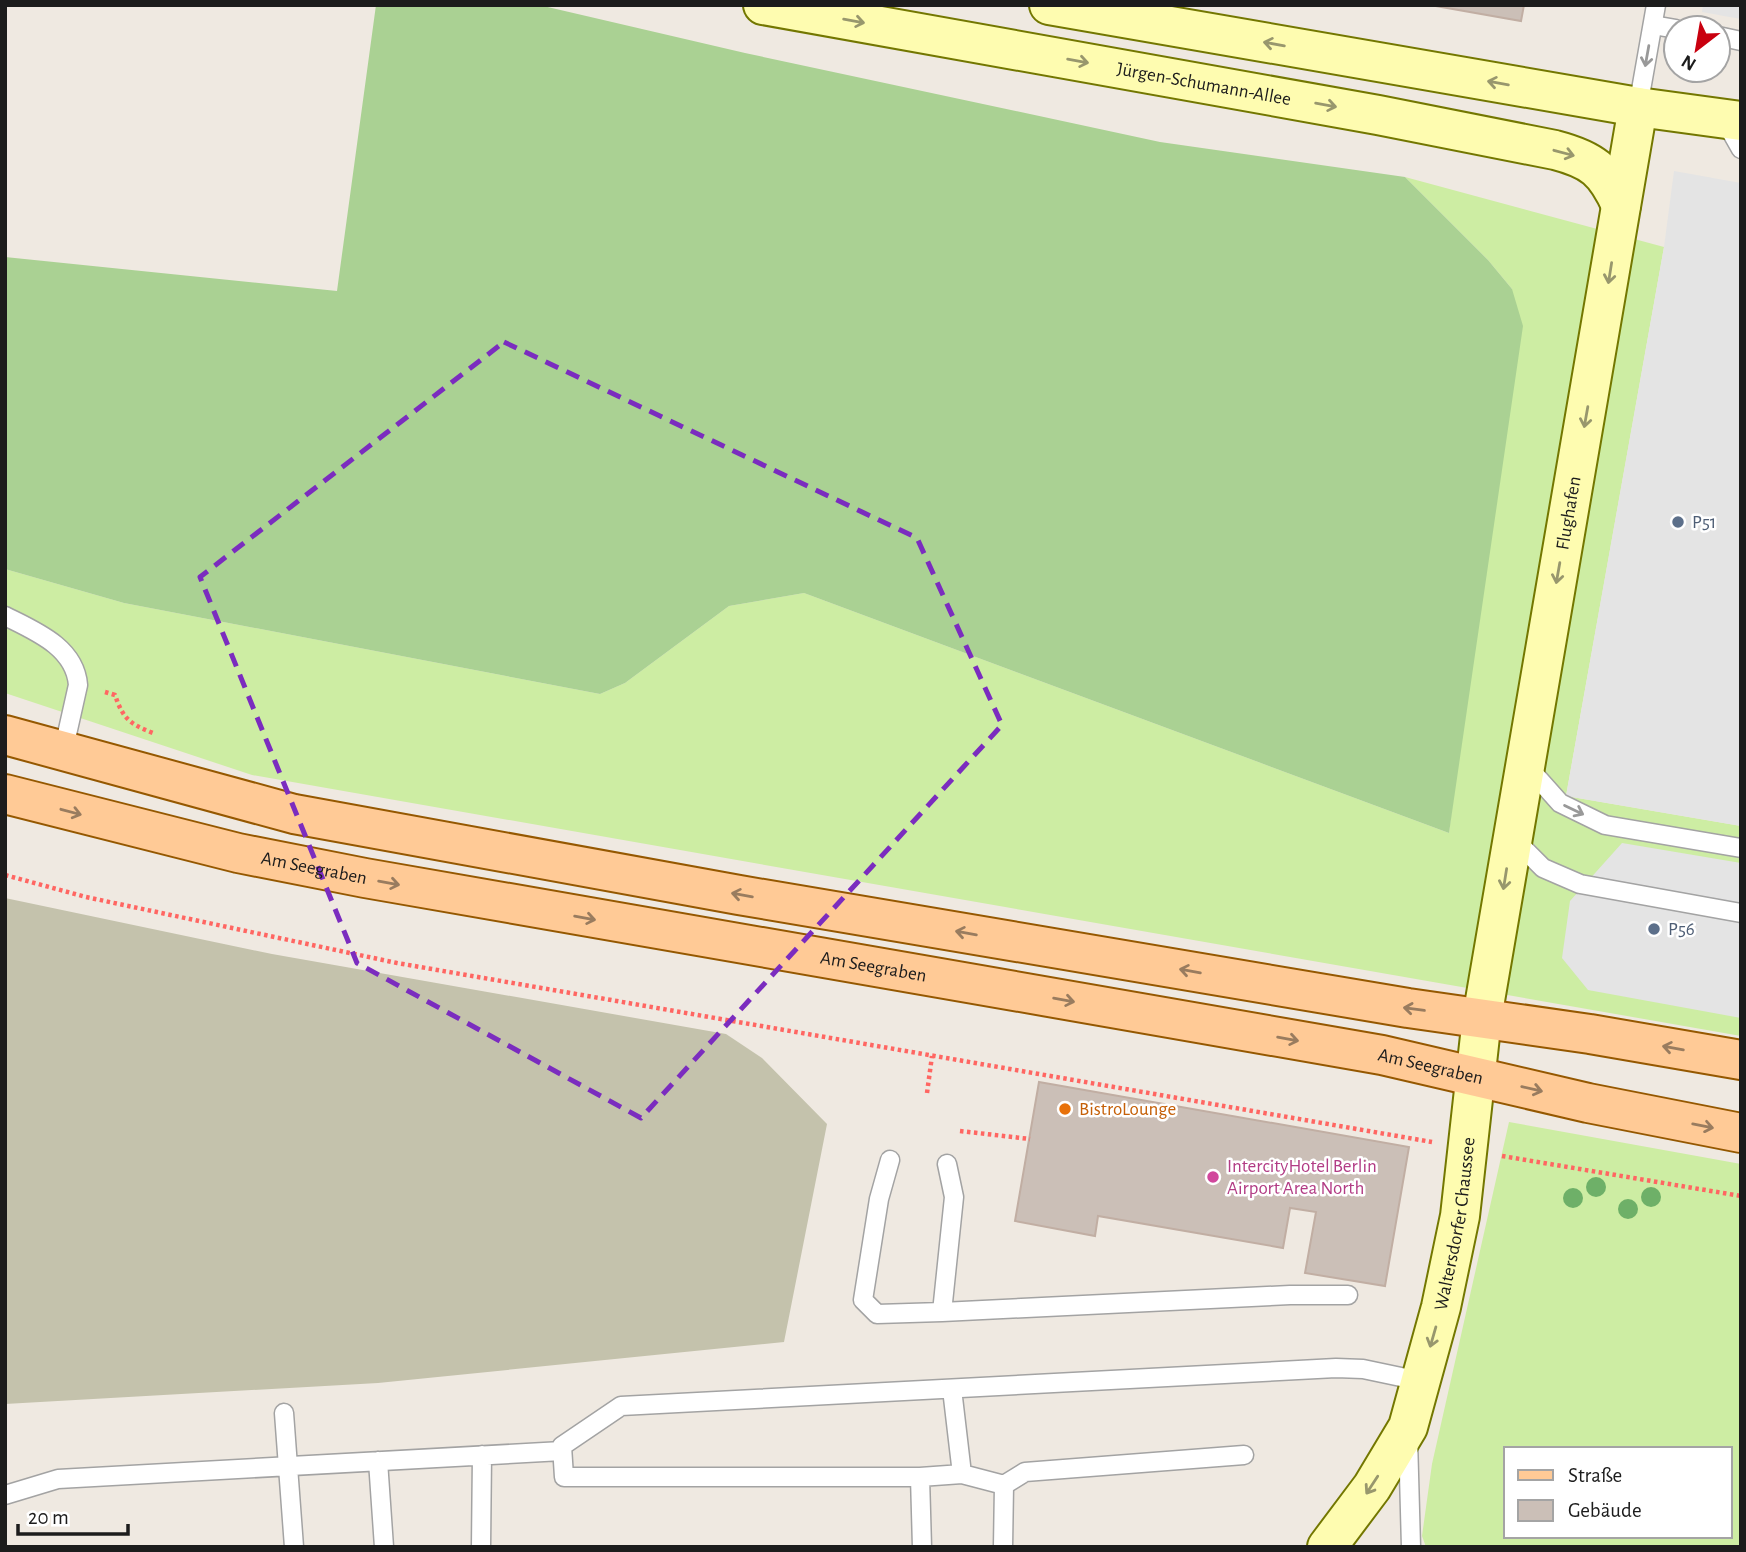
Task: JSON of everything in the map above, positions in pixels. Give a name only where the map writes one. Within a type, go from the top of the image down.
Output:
[{"type":"main road","points":[[5,735],[294,814],[739,895],[1408,1008],[1741,1060]]},
{"type":"main road","name":"Am Seegraben","points":[[5,794],[238,853],[378,881],[1382,1055],[1588,1103],[1741,1133]]},
{"type":"street","name":"Jürgen-Schumann-Allee","points":[[763,5],[1378,115],[1555,150],[1578,156],[1599,168],[1612,185],[1621,205]]},
{"type":"street","points":[[1049,5],[1638,107],[1735,130]]},
{"type":"street","name":"Flughafen","points":[[1482,1018],[1638,107]]},
{"type":"street","name":"Waltersdorfer Chaussee","points":[[1327,1547],[1372,1487],[1408,1427],[1441,1307],[1460,1216],[1482,1018]]},
{"type":"lane","name":"Flughafen","points":[[1638,107],[1656,5]]},
{"type":"lane","points":[[1653,25],[1662,27]]},
{"type":"lane","points":[[5,616],[44,635],[67,656],[77,674],[78,685],[63,752]]},
{"type":"lane","points":[[1525,764],[1560,803],[1605,825],[1741,848]]},
{"type":"lane","points":[[1512,837],[1543,868],[1580,884],[1741,913]]},
{"type":"lane","points":[[890,1160],[879,1199],[863,1300],[877,1314],[1290,1295],[1348,1295]]},
{"type":"lane","points":[[942,1312],[954,1197],[947,1164]]},
{"type":"lane","points":[[1244,1455],[1025,1472],[1004,1485],[962,1474],[920,1477],[564,1477],[562,1446],[621,1406],[1336,1368],[1363,1369],[1420,1381]]},
{"type":"lane","points":[[952,1388],[962,1474]]},
{"type":"lane","points":[[284,1413],[294,1547]]},
{"type":"lane","name":"Waltersdorfer Chaussee","points":[[1408,1427],[1411,1547]]},
{"type":"lane","points":[[5,1495],[58,1479],[562,1451]]},
{"type":"lane","points":[[481,1547],[482,1455]]},
{"type":"lane","points":[[378,1461],[384,1547]]},
{"type":"lane","points":[[920,1477],[922,1547]]},
{"type":"lane","points":[[1003,1547],[1004,1485]]},
{"type":"path","points":[[5,875],[86,897],[397,963],[1741,1196]]},
{"type":"path","points":[[927,1093],[932,1056]]},
{"type":"path","points":[[961,1132],[1030,1139]]},
{"type":"highlighted area","points":[[504,342],[917,538],[1002,725],[641,1118],[357,963],[200,577]]},
{"type":"shaded area","points":[[1703,5],[1741,5],[1741,19],[1732,17],[1732,14],[1702,12]]},
{"type":"shaded area","name":"P51","points":[[1674,171],[1741,183],[1741,826],[1566,796],[1664,247]]},
{"type":"shaded area","name":"P56","points":[[1622,843],[1741,863],[1741,1018],[1588,990],[1562,958],[1570,901]]},
{"type":"shaded area","points":[[5,898],[272,954],[726,1034],[762,1058],[827,1124],[784,1342],[378,1383],[5,1404]]},
{"type":"green space","points":[[376,5],[539,5],[745,53],[1160,142],[1405,177],[1488,260],[1512,289],[1523,326],[1449,833],[804,593],[729,606],[625,683],[600,694],[124,603],[5,569],[5,257],[337,291]]},
{"type":"green space","points":[[1405,177],[1664,247],[1566,796],[1741,826],[1741,1036],[252,775],[5,693],[5,569],[124,603],[600,694],[625,683],[729,606],[804,593],[1449,833],[1512,289],[1488,260]]},
{"type":"green space","points":[[1509,1122],[1741,1164],[1741,1547],[1426,1547],[1422,1536],[1432,1464]]},
{"type":"building","points":[[1430,5],[1524,5],[1521,21]]},
{"type":"building","name":"IntercityHotel Berlin Airport Area North","points":[[1039,1082],[1409,1147],[1385,1286],[1305,1273],[1316,1212],[1290,1208],[1283,1248],[1098,1216],[1095,1236],[1015,1221]]},
{"type":"place","name":"P51","points":[[1678,522]]},
{"type":"place","name":"P56","points":[[1654,929]]},
{"type":"place","name":"BistroLounge","points":[[1065,1109]]},
{"type":"place","name":"IntercityHotel Berlin Airport Area North","points":[[1213,1177]]}]
